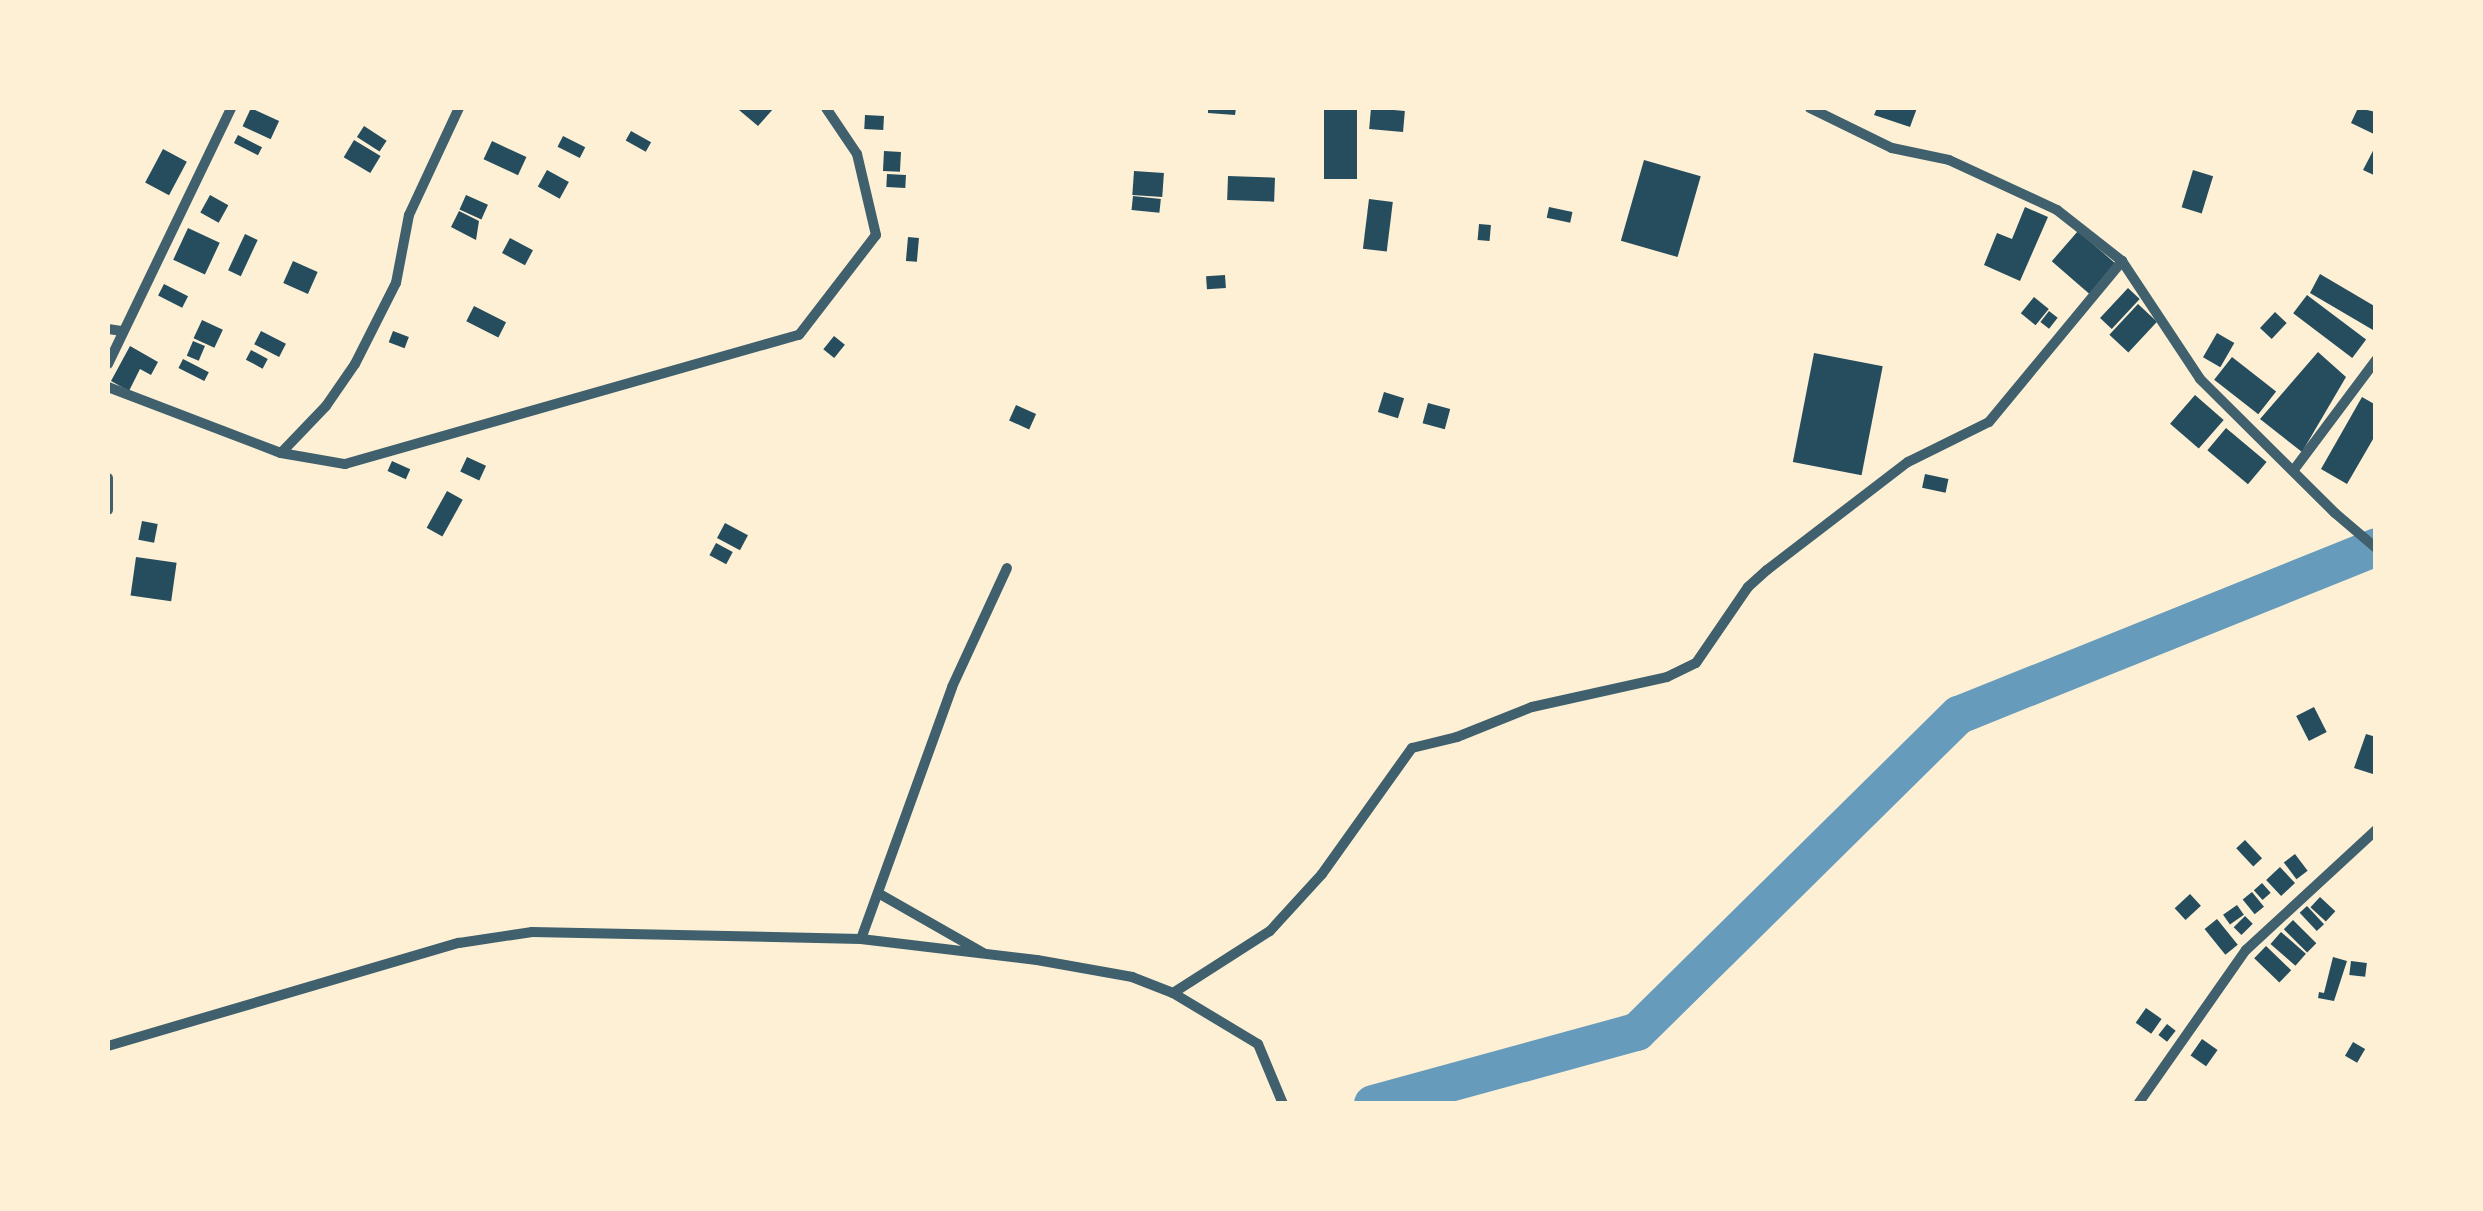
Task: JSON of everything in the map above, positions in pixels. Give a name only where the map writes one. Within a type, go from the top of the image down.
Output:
[{"type":"street","points":[[108,364],[232,108]]},
{"type":"street","points":[[281,453],[326,406],[364,348],[396,283],[409,215],[459,108]]},
{"type":"street","points":[[108,388],[281,453],[345,464],[798,336],[876,235],[857,154],[826,108]]},
{"type":"street","points":[[1810,108],[1892,148],[1948,160],[2057,210],[2122,261],[2200,379],[2335,514],[2376,548]]},
{"type":"street","points":[[1173,993],[1270,932],[1322,874],[1412,748],[1457,737],[1532,708],[1668,677],[1696,663],[1748,587],[1767,570],[1908,462],[1988,422],[2122,261]]},
{"type":"street","points":[[108,329],[123,332]]},
{"type":"street","points":[[2293,471],[2376,360]]},
{"type":"street","points":[[108,478],[108,510]]},
{"type":"street","points":[[861,939],[952,687],[1007,568]]},
{"type":"street","points":[[2138,1104],[2246,950],[2376,830]]},
{"type":"street","points":[[878,893],[988,956]]},
{"type":"street","points":[[108,1046],[460,943],[532,932],[861,939],[1132,977],[1173,993],[1258,1044],[1284,1104]]},
{"type":"building","points":[[251,108],[279,121],[271,139],[243,126]]},
{"type":"building","points":[[741,108],[774,108],[758,126]]},
{"type":"building","points":[[1208,108],[1236,108],[1235,115],[1208,113]]},
{"type":"building","points":[[1324,108],[1357,108],[1357,179],[1324,179]]},
{"type":"building","points":[[1371,108],[1405,111],[1403,132],[1369,129]]},
{"type":"building","points":[[1877,108],[1917,108],[1910,127],[1874,115]]},
{"type":"building","points":[[2358,108],[2376,112],[2376,135],[2351,123]]},
{"type":"building","points":[[865,115],[884,116],[883,130],[864,129]]},
{"type":"building","points":[[364,126],[387,141],[380,152],[357,137]]},
{"type":"building","points":[[631,131],[651,142],[646,152],[626,141]]},
{"type":"building","points":[[238,135],[262,147],[258,155],[234,143]]},
{"type":"building","points":[[563,136],[585,147],[580,158],[558,147]]},
{"type":"building","points":[[354,140],[381,156],[370,173],[344,157]]},
{"type":"building","points":[[492,141],[526,157],[518,175],[484,159]]},
{"type":"building","points":[[2376,145],[2376,176],[2363,170]]},
{"type":"building","points":[[163,149],[187,162],[169,195],[145,183]]},
{"type":"building","points":[[884,151],[901,152],[900,172],[883,171]]},
{"type":"building","points":[[1644,160],[1701,176],[1678,257],[1621,241]]},
{"type":"building","points":[[547,170],[569,182],[560,199],[538,187]]},
{"type":"building","points":[[2193,170],[2213,176],[2202,213],[2182,207]]},
{"type":"building","points":[[1134,171],[1164,173],[1162,197],[1132,195]]},
{"type":"building","points":[[887,174],[906,175],[905,188],[886,187]]},
{"type":"building","points":[[1228,176],[1275,178],[1274,202],[1227,200]]},
{"type":"building","points":[[210,195],[228,205],[219,223],[200,212]]},
{"type":"building","points":[[466,195],[488,205],[481,219],[459,210]]},
{"type":"building","points":[[1133,196],[1161,199],[1159,213],[1132,210]]},
{"type":"building","points":[[1369,199],[1393,202],[1387,252],[1363,249]]},
{"type":"building","points":[[1549,207],[1572,212],[1570,223],[1547,218]]},
{"type":"building","points":[[2025,207],[2048,217],[2020,281],[1984,265],[1997,233],[2012,239]]},
{"type":"building","points":[[459,211],[479,221],[476,240],[451,227]]},
{"type":"building","points":[[1479,224],[1491,225],[1490,241],[1478,240]]},
{"type":"building","points":[[188,228],[220,243],[205,275],[173,260]]},
{"type":"building","points":[[2078,231],[2116,264],[2089,294],[2052,261]]},
{"type":"building","points":[[245,234],[258,240],[241,276],[228,270]]},
{"type":"building","points":[[908,237],[919,238],[917,262],[906,261]]},
{"type":"building","points":[[510,238],[533,250],[525,265],[502,253]]},
{"type":"building","points":[[293,261],[318,272],[308,294],[283,283]]},
{"type":"building","points":[[2320,274],[2376,307],[2373,330],[2310,293]]},
{"type":"building","points":[[1225,275],[1226,288],[1207,289],[1206,276]]},
{"type":"building","points":[[164,284],[188,296],[182,308],[158,296]]},
{"type":"building","points":[[2128,288],[2140,299],[2112,329],[2100,318]]},
{"type":"building","points":[[2307,295],[2366,340],[2352,358],[2293,313]]},
{"type":"building","points":[[2034,297],[2049,309],[2036,325],[2021,313]]},
{"type":"building","points":[[2138,304],[2157,322],[2128,352],[2109,335]]},
{"type":"building","points":[[474,306],[506,322],[498,337],[466,321]]},
{"type":"building","points":[[2049,311],[2058,318],[2049,329],[2040,322]]},
{"type":"building","points":[[2275,312],[2287,323],[2272,339],[2260,328]]},
{"type":"building","points":[[202,320],[223,330],[214,348],[194,338]]},
{"type":"building","points":[[261,331],[286,344],[279,357],[254,344]]},
{"type":"building","points":[[393,331],[409,337],[405,348],[389,342]]},
{"type":"building","points":[[2217,333],[2234,343],[2220,367],[2203,357]]},
{"type":"building","points":[[834,336],[845,345],[834,358],[823,349]]},
{"type":"building","points":[[193,341],[205,346],[199,361],[187,356]]},
{"type":"building","points":[[130,346],[158,362],[151,375],[140,369],[129,391],[111,381]]},
{"type":"building","points":[[251,350],[268,359],[263,369],[246,360]]},
{"type":"building","points":[[2318,352],[2346,377],[2302,452],[2260,419]]},
{"type":"building","points":[[1814,353],[1883,366],[1862,475],[1793,462]]},
{"type":"building","points":[[2232,357],[2276,391],[2258,414],[2214,380]]},
{"type":"building","points":[[183,359],[209,372],[204,381],[178,368]]},
{"type":"building","points":[[1384,392],[1404,398],[1398,418],[1378,412]]},
{"type":"building","points":[[2195,395],[2224,420],[2199,449],[2170,424]]},
{"type":"building","points":[[2362,397],[2376,405],[2376,434],[2347,484],[2321,469]]},
{"type":"building","points":[[1428,403],[1450,409],[1445,429],[1423,423]]},
{"type":"building","points":[[1016,405],[1036,414],[1029,429],[1009,421]]},
{"type":"building","points":[[2226,428],[2267,462],[2248,484],[2207,450]]},
{"type":"building","points":[[467,457],[486,466],[479,480],[460,472]]},
{"type":"building","points":[[392,461],[410,469],[406,479],[388,471]]},
{"type":"building","points":[[1925,474],[1948,479],[1946,493],[1922,488]]},
{"type":"building","points":[[447,491],[463,500],[442,536],[427,528]]},
{"type":"building","points":[[142,521],[158,524],[154,543],[138,540]]},
{"type":"building","points":[[725,523],[748,535],[740,550],[717,538]]},
{"type":"building","points":[[716,543],[733,552],[726,564],[709,555]]},
{"type":"building","points":[[136,557],[177,563],[171,601],[131,596]]},
{"type":"building","points":[[2314,707],[2327,732],[2309,741],[2296,716]]},
{"type":"building","points":[[2366,734],[2376,737],[2376,775],[2354,768]]},
{"type":"building","points":[[2245,840],[2262,858],[2253,866],[2236,848]]},
{"type":"building","points":[[2295,854],[2308,871],[2296,879],[2284,862]]},
{"type":"building","points":[[2280,867],[2295,883],[2281,896],[2266,880]]},
{"type":"building","points":[[2262,883],[2271,893],[2263,900],[2254,890]]},
{"type":"building","points":[[2252,892],[2264,907],[2255,914],[2243,900]]},
{"type":"building","points":[[2190,894],[2201,906],[2186,920],[2175,908]]},
{"type":"building","points":[[2320,897],[2335,911],[2326,922],[2310,907]]},
{"type":"building","points":[[2237,905],[2244,915],[2230,925],[2223,915]]},
{"type":"building","points":[[2307,906],[2324,924],[2317,931],[2300,913]]},
{"type":"building","points":[[2245,916],[2253,924],[2241,935],[2234,927]]},
{"type":"building","points":[[2217,919],[2238,945],[2225,955],[2205,929]]},
{"type":"building","points":[[2293,920],[2316,943],[2307,953],[2284,929]]},
{"type":"building","points":[[2281,932],[2306,954],[2295,966],[2271,944]]},
{"type":"building","points":[[2266,946],[2291,970],[2279,983],[2254,958]]},
{"type":"building","points":[[2333,957],[2347,961],[2334,1001],[2318,998],[2319,992],[2324,993]]},
{"type":"building","points":[[2351,961],[2367,963],[2365,977],[2349,975]]},
{"type":"building","points":[[2146,1008],[2162,1019],[2151,1034],[2136,1023]]},
{"type":"building","points":[[2167,1024],[2176,1031],[2167,1042],[2158,1035]]},
{"type":"building","points":[[2202,1039],[2218,1050],[2206,1066],[2191,1055]]},
{"type":"building","points":[[2353,1042],[2365,1049],[2357,1063],[2345,1056]]},
{"type":"waterway","points":[[1373,1104],[1637,1032],[1959,715],[2376,547]]}]
